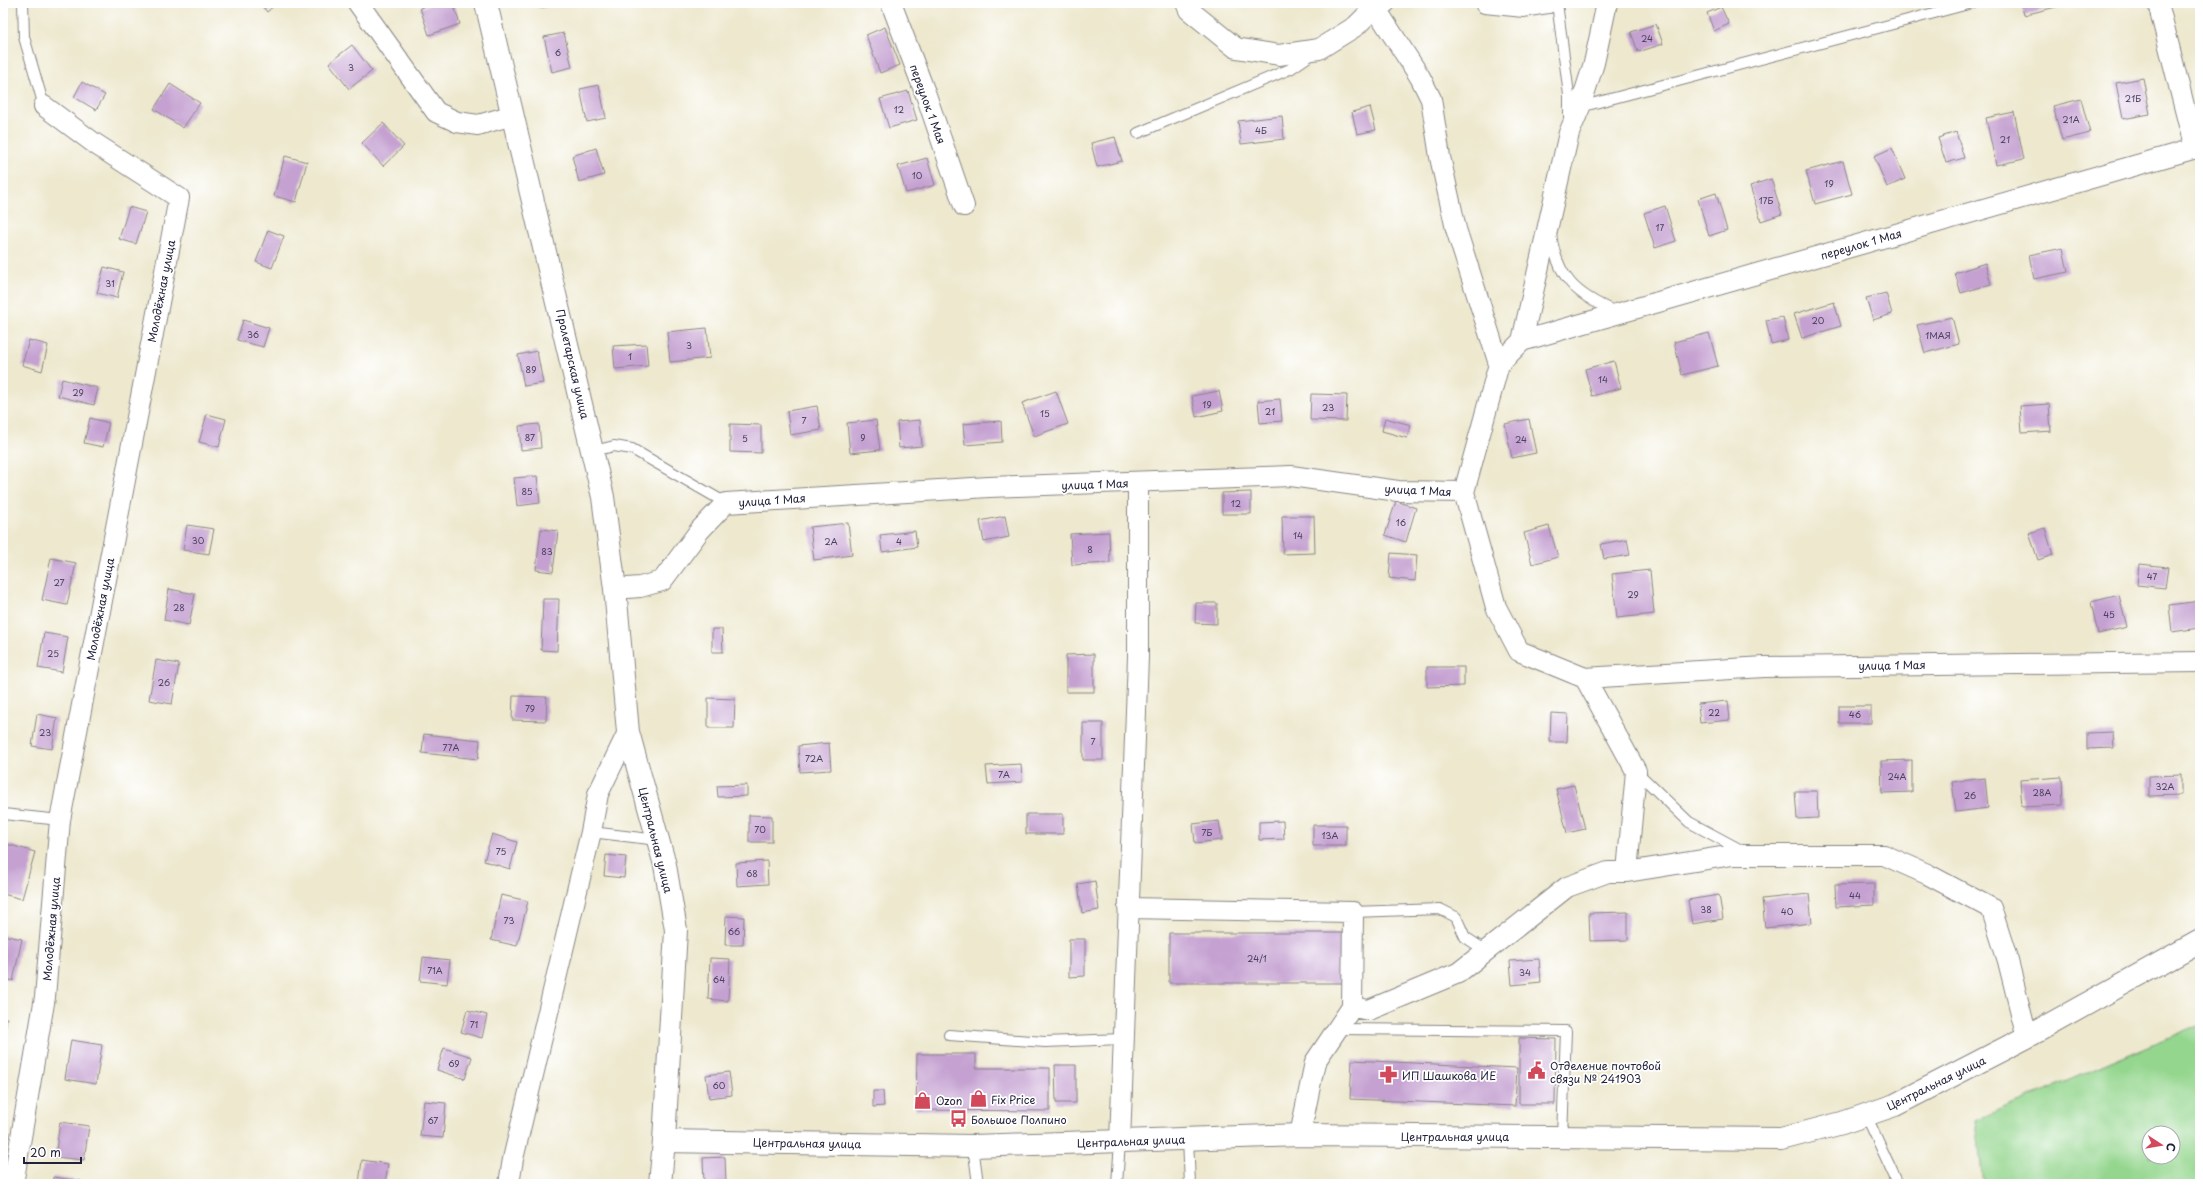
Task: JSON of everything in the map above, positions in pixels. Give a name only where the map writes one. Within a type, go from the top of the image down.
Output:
[{"type":"street","points":[[358,3],[436,112],[457,122],[478,125],[513,115]]},
{"type":"street","name":"Пролетарская улица","points":[[486,3],[594,451],[603,497],[615,589],[628,732]]},
{"type":"street","name":"переулок 1 Мая","points":[[891,3],[926,95],[964,206]]},
{"type":"street","points":[[1186,3],[1189,10],[1236,48],[1279,55],[1319,49],[1356,26],[1381,6],[1431,99],[1440,157],[1456,229],[1499,364]]},
{"type":"street","points":[[1485,3],[1524,7],[1549,3]]},
{"type":"street","points":[[1607,3],[1594,63],[1580,107],[1569,133],[1522,341],[1499,364],[1464,492],[1496,607],[1519,651],[1585,678],[1636,770],[1627,872]]},
{"type":"street","points":[[2158,3],[2198,148]]},
{"type":"street","name":"Молодёжная улица","points":[[13,1184],[45,997],[60,820],[179,198],[94,143],[44,106]]},
{"type":"street","name":"переулок 1 Мая","points":[[1522,341],[2198,148]]},
{"type":"street","name":"улица 1 Мая","points":[[726,503],[989,487],[1291,476],[1398,490],[1464,492]]},
{"type":"street","points":[[1120,1142],[1122,1039],[1138,657],[1138,482]]},
{"type":"street","points":[[615,589],[640,587],[662,581],[700,530],[726,503]]},
{"type":"street","name":"улица 1 Мая","points":[[1585,678],[1764,667],[2200,662]]},
{"type":"street","points":[[509,1184],[513,1159],[591,832],[598,794],[628,732]]},
{"type":"street","name":"Центральная улица","points":[[628,732],[665,864],[676,930],[664,1141],[660,1184]]},
{"type":"street","points":[[1352,1007],[1369,1010],[1458,973],[1567,887],[1608,872],[1627,872],[1733,855],[1884,855],[1927,874],[1991,908],[2008,961],[2027,1037]]},
{"type":"street","points":[[1128,908],[1353,912],[1352,1007],[1315,1062],[1300,1134]]},
{"type":"street","name":"Центральная улица","points":[[664,1141],[973,1146],[1120,1142],[1300,1134],[1781,1139],[1842,1124],[1895,1105],[2027,1037],[2200,941]]},
{"type":"lane","points":[[23,3],[24,37],[44,106]]},
{"type":"lane","points":[[1557,3],[1569,95],[1569,133]]},
{"type":"lane","points":[[1580,107],[1972,3]]},
{"type":"lane","points":[[1138,133],[1290,69],[1319,49]]},
{"type":"lane","points":[[1549,222],[1552,244],[1568,282],[1591,301],[1620,313]]},
{"type":"lane","points":[[594,451],[614,446],[632,449],[726,503]]},
{"type":"lane","points":[[1636,770],[1689,822],[1750,855]]},
{"type":"lane","points":[[3,814],[60,820]]},
{"type":"lane","points":[[591,832],[658,840]]},
{"type":"lane","points":[[1353,912],[1440,909],[1456,917],[1465,937],[1476,947],[1486,951]]},
{"type":"lane","points":[[1337,1029],[1566,1031],[1562,1137]]},
{"type":"lane","points":[[949,1035],[1046,1042],[1122,1039]]},
{"type":"lane","points":[[1866,1115],[1898,1184]]},
{"type":"lane","points":[[1188,1139],[1190,1184]]},
{"type":"lane","points":[[1117,1184],[1120,1142]]},
{"type":"lane","points":[[973,1146],[978,1184]]},
{"type":"green space","points":[[2200,1024],[2200,1184],[1983,1184],[1976,1120]]},
{"type":"building","points":[[260,3],[277,3],[267,12]]},
{"type":"building","points":[[435,3],[453,3],[460,24],[429,35],[420,8]]},
{"type":"building","points":[[538,3],[560,3],[560,4],[539,8]]},
{"type":"building","points":[[2021,3],[2063,3],[2064,5],[2024,15]]},
{"type":"building","points":[[1721,7],[1729,24],[1714,31],[1707,13]]},
{"type":"building","points":[[1656,24],[1663,44],[1638,52],[1631,32]]},
{"type":"building","points":[[885,27],[900,65],[880,73],[866,35]]},
{"type":"building","points":[[564,33],[572,67],[552,72],[544,37]]},
{"type":"building","points":[[352,45],[372,71],[349,89],[329,63]]},
{"type":"building","points":[[2143,78],[2150,114],[2123,119],[2116,83]]},
{"type":"building","points":[[82,82],[105,95],[96,110],[74,97]]},
{"type":"building","points":[[170,84],[200,103],[183,128],[154,109]]},
{"type":"building","points":[[599,85],[606,118],[587,122],[580,89]]},
{"type":"building","points":[[908,91],[917,120],[889,128],[880,99]]},
{"type":"building","points":[[2081,99],[2090,133],[2062,140],[2053,106]]},
{"type":"building","points":[[1370,107],[1376,130],[1357,134],[1352,112]]},
{"type":"building","points":[[2014,112],[2024,159],[1996,165],[1986,118]]},
{"type":"building","points":[[1282,116],[1284,139],[1241,144],[1238,121]]},
{"type":"building","points":[[383,123],[404,146],[383,166],[362,143]]},
{"type":"building","points":[[1956,132],[1964,158],[1946,163],[1938,138]]},
{"type":"building","points":[[1115,137],[1122,161],[1097,167],[1091,143]]},
{"type":"building","points":[[596,148],[604,175],[579,182],[572,156]]},
{"type":"building","points":[[1892,148],[1905,179],[1887,187],[1874,156]]},
{"type":"building","points":[[285,156],[307,162],[296,202],[274,196]]},
{"type":"building","points":[[927,158],[935,185],[906,193],[898,166]]},
{"type":"building","points":[[1843,161],[1852,194],[1815,204],[1806,171]]},
{"type":"building","points":[[1771,179],[1782,214],[1761,221],[1750,186]]},
{"type":"building","points":[[1716,193],[1727,230],[1709,236],[1698,199]]},
{"type":"building","points":[[1665,206],[1676,241],[1655,248],[1644,213]]},
{"type":"building","points":[[129,207],[146,212],[136,244],[119,239]]},
{"type":"building","points":[[268,230],[284,236],[272,268],[256,262]]},
{"type":"building","points":[[2063,248],[2068,272],[2034,279],[2029,255]]},
{"type":"building","points":[[1985,263],[1991,284],[1961,293],[1955,273]]},
{"type":"building","points":[[104,267],[123,272],[117,298],[97,293]]},
{"type":"building","points":[[1886,293],[1892,314],[1873,320],[1866,298]]},
{"type":"building","points":[[1834,302],[1841,326],[1802,338],[1794,314]]},
{"type":"building","points":[[1783,317],[1788,340],[1771,344],[1766,320]]},
{"type":"building","points":[[1952,317],[1959,344],[1925,353],[1917,325]]},
{"type":"building","points":[[243,320],[269,328],[263,347],[237,340]]},
{"type":"building","points":[[707,328],[710,358],[670,362],[667,332]]},
{"type":"building","points":[[1709,333],[1718,366],[1682,375],[1674,342]]},
{"type":"building","points":[[29,340],[48,345],[42,371],[22,365]]},
{"type":"building","points":[[646,344],[648,366],[615,369],[613,346]]},
{"type":"building","points":[[537,351],[543,383],[524,386],[518,355]]},
{"type":"building","points":[[1614,361],[1621,388],[1592,396],[1585,369]]},
{"type":"building","points":[[62,379],[98,388],[94,405],[58,396]]},
{"type":"building","points":[[1056,391],[1068,424],[1034,436],[1022,403]]},
{"type":"building","points":[[1219,391],[1223,411],[1196,417],[1192,396]]},
{"type":"building","points":[[1311,394],[1347,395],[1346,421],[1310,420]]},
{"type":"building","points":[[1280,399],[1282,421],[1260,423],[1258,401]]},
{"type":"building","points":[[2049,404],[2051,431],[2022,433],[2020,406]]},
{"type":"building","points":[[817,406],[821,430],[790,435],[787,411]]},
{"type":"building","points":[[207,414],[226,419],[219,447],[199,442]]},
{"type":"building","points":[[90,418],[109,423],[103,447],[84,443]]},
{"type":"building","points":[[1385,418],[1411,425],[1407,438],[1382,431]]},
{"type":"building","points":[[1529,419],[1536,453],[1512,458],[1505,424]]},
{"type":"building","points":[[876,420],[880,450],[850,453],[847,423]]},
{"type":"building","points":[[920,420],[922,446],[899,448],[897,422]]},
{"type":"building","points":[[1001,421],[1002,442],[965,445],[963,424]]},
{"type":"building","points":[[539,424],[541,448],[521,450],[519,426]]},
{"type":"building","points":[[730,424],[761,425],[761,453],[730,452]]},
{"type":"building","points":[[537,476],[540,503],[517,506],[514,478]]},
{"type":"building","points":[[1251,492],[1251,514],[1222,514],[1222,493]]},
{"type":"building","points":[[1396,501],[1416,508],[1406,542],[1385,535]]},
{"type":"building","points":[[1005,516],[1009,537],[984,542],[980,521]]},
{"type":"building","points":[[1282,516],[1314,516],[1315,553],[1283,554]]},
{"type":"building","points":[[848,523],[852,555],[814,560],[810,527]]},
{"type":"building","points":[[187,525],[214,529],[209,554],[183,550]]},
{"type":"building","points":[[1549,526],[1558,557],[1532,564],[1524,533]]},
{"type":"building","points":[[2045,528],[2053,555],[2038,560],[2029,533]]},
{"type":"building","points":[[541,529],[558,531],[553,572],[536,570]]},
{"type":"building","points":[[915,531],[917,547],[882,552],[880,535]]},
{"type":"building","points":[[1109,532],[1110,563],[1072,565],[1070,534]]},
{"type":"building","points":[[1627,539],[1630,555],[1604,559],[1601,544]]},
{"type":"building","points":[[1391,553],[1417,555],[1415,581],[1389,578]]},
{"type":"building","points":[[51,558],[76,563],[67,605],[42,600]]},
{"type":"building","points":[[2139,564],[2168,567],[2165,588],[2137,585]]},
{"type":"building","points":[[1650,570],[1654,614],[1617,618],[1612,574]]},
{"type":"building","points":[[169,589],[195,594],[189,625],[164,620]]},
{"type":"building","points":[[2119,595],[2127,627],[2098,634],[2091,602]]},
{"type":"building","points":[[543,599],[559,599],[557,651],[541,650]]},
{"type":"building","points":[[2200,601],[2200,628],[2172,632],[2169,605]]},
{"type":"building","points":[[1196,603],[1217,603],[1217,624],[1195,623]]},
{"type":"building","points":[[712,629],[722,629],[723,652],[712,652]]},
{"type":"building","points":[[44,633],[68,637],[62,672],[38,668]]},
{"type":"building","points":[[1094,654],[1094,692],[1066,692],[1066,655]]},
{"type":"building","points":[[156,660],[179,664],[172,704],[149,700]]},
{"type":"building","points":[[1427,667],[1464,667],[1464,686],[1427,687]]},
{"type":"building","points":[[513,696],[547,697],[546,721],[512,720]]},
{"type":"building","points":[[708,698],[735,699],[734,728],[708,728]]},
{"type":"building","points":[[1728,701],[1730,720],[1700,723],[1698,704]]},
{"type":"building","points":[[1839,706],[1871,706],[1871,723],[1839,723]]},
{"type":"building","points":[[1551,713],[1568,714],[1567,742],[1550,742]]},
{"type":"building","points":[[37,714],[57,718],[52,749],[32,746]]},
{"type":"building","points":[[1083,723],[1103,723],[1103,760],[1083,760]]},
{"type":"building","points":[[2113,732],[2114,748],[2087,749],[2087,733]]},
{"type":"building","points":[[424,734],[480,740],[478,759],[422,753]]},
{"type":"building","points":[[829,743],[831,770],[800,772],[798,746]]},
{"type":"building","points":[[1912,760],[1912,792],[1882,793],[1881,761]]},
{"type":"building","points":[[1021,764],[1022,782],[988,784],[986,766]]},
{"type":"building","points":[[2181,775],[2181,795],[2149,796],[2149,776]]},
{"type":"building","points":[[2062,777],[2063,805],[2022,807],[2020,780]]},
{"type":"building","points":[[1985,778],[1988,808],[1956,812],[1952,782]]},
{"type":"building","points":[[747,785],[747,796],[718,797],[717,786]]},
{"type":"building","points":[[1574,785],[1585,829],[1567,833],[1556,789]]},
{"type":"building","points":[[1795,791],[1817,791],[1818,818],[1797,819]]},
{"type":"building","points":[[1026,814],[1063,814],[1063,834],[1026,834]]},
{"type":"building","points":[[749,815],[772,816],[772,842],[749,842]]},
{"type":"building","points":[[1219,821],[1222,840],[1195,843],[1193,824]]},
{"type":"building","points":[[1283,821],[1284,839],[1259,840],[1259,822]]},
{"type":"building","points":[[1313,825],[1346,825],[1346,846],[1313,846]]},
{"type":"building","points":[[492,834],[517,842],[510,869],[484,861]]},
{"type":"building","points":[[3,843],[35,852],[22,899],[3,894]]},
{"type":"building","points":[[606,855],[626,857],[624,878],[604,876]]},
{"type":"building","points":[[767,861],[768,884],[737,886],[736,863]]},
{"type":"building","points":[[1095,881],[1099,910],[1082,913],[1078,884]]},
{"type":"building","points":[[1874,884],[1874,905],[1836,907],[1835,885]]},
{"type":"building","points":[[1809,894],[1812,923],[1765,928],[1762,899]]},
{"type":"building","points":[[501,895],[528,901],[517,946],[491,940]]},
{"type":"building","points":[[1719,895],[1723,919],[1692,924],[1688,900]]},
{"type":"building","points":[[1628,912],[1628,940],[1590,941],[1589,913]]},
{"type":"building","points":[[726,916],[744,917],[743,945],[725,945]]},
{"type":"building","points":[[1169,933],[1345,933],[1344,983],[1169,983]]},
{"type":"building","points":[[3,935],[22,939],[13,981],[3,978]]},
{"type":"building","points":[[1069,939],[1085,939],[1085,976],[1069,977]]},
{"type":"building","points":[[423,957],[450,960],[447,984],[420,981]]},
{"type":"building","points":[[710,958],[730,959],[728,1001],[708,999]]},
{"type":"building","points":[[1539,959],[1541,982],[1512,985],[1510,961]]},
{"type":"building","points":[[467,1010],[487,1015],[482,1038],[461,1032]]},
{"type":"building","points":[[3,1018],[7,1018],[4,1037],[3,1037]]},
{"type":"building","name":"Отделение почтовой связи № 241903","points":[[1519,1038],[1556,1039],[1555,1104],[1519,1104]]},
{"type":"building","points":[[71,1040],[102,1045],[96,1084],[65,1079]]},
{"type":"building","points":[[444,1048],[472,1057],[465,1079],[437,1070]]},
{"type":"building","points":[[917,1054],[976,1054],[976,1068],[1050,1068],[1050,1111],[916,1110]]},
{"type":"building","points":[[1352,1060],[1517,1068],[1515,1106],[1350,1099]]},
{"type":"building","points":[[1055,1065],[1076,1065],[1076,1103],[1056,1103]]},
{"type":"building","points":[[729,1072],[732,1095],[709,1098],[706,1075]]},
{"type":"building","points":[[873,1091],[883,1091],[884,1106],[873,1107]]},
{"type":"building","points":[[424,1101],[446,1103],[443,1138],[420,1136]]},
{"type":"building","points":[[60,1122],[89,1126],[84,1160],[55,1157]]},
{"type":"building","points":[[725,1157],[726,1184],[704,1184],[703,1158]]},
{"type":"building","points":[[362,1160],[388,1164],[385,1184],[359,1184]]},
{"type":"building","points":[[53,1177],[81,1181],[81,1184],[52,1184]]},
{"type":"place","name":"Отделение почтовой связи № 241903","points":[[1537,1071]]},
{"type":"place","name":"ИП Шашкова ИЕ","points":[[1389,1075]]},
{"type":"place","name":"Fix Price","points":[[978,1099]]},
{"type":"place","name":"Ozon","points":[[923,1100]]},
{"type":"place","name":"Большое Полпино","points":[[958,1119]]}]
